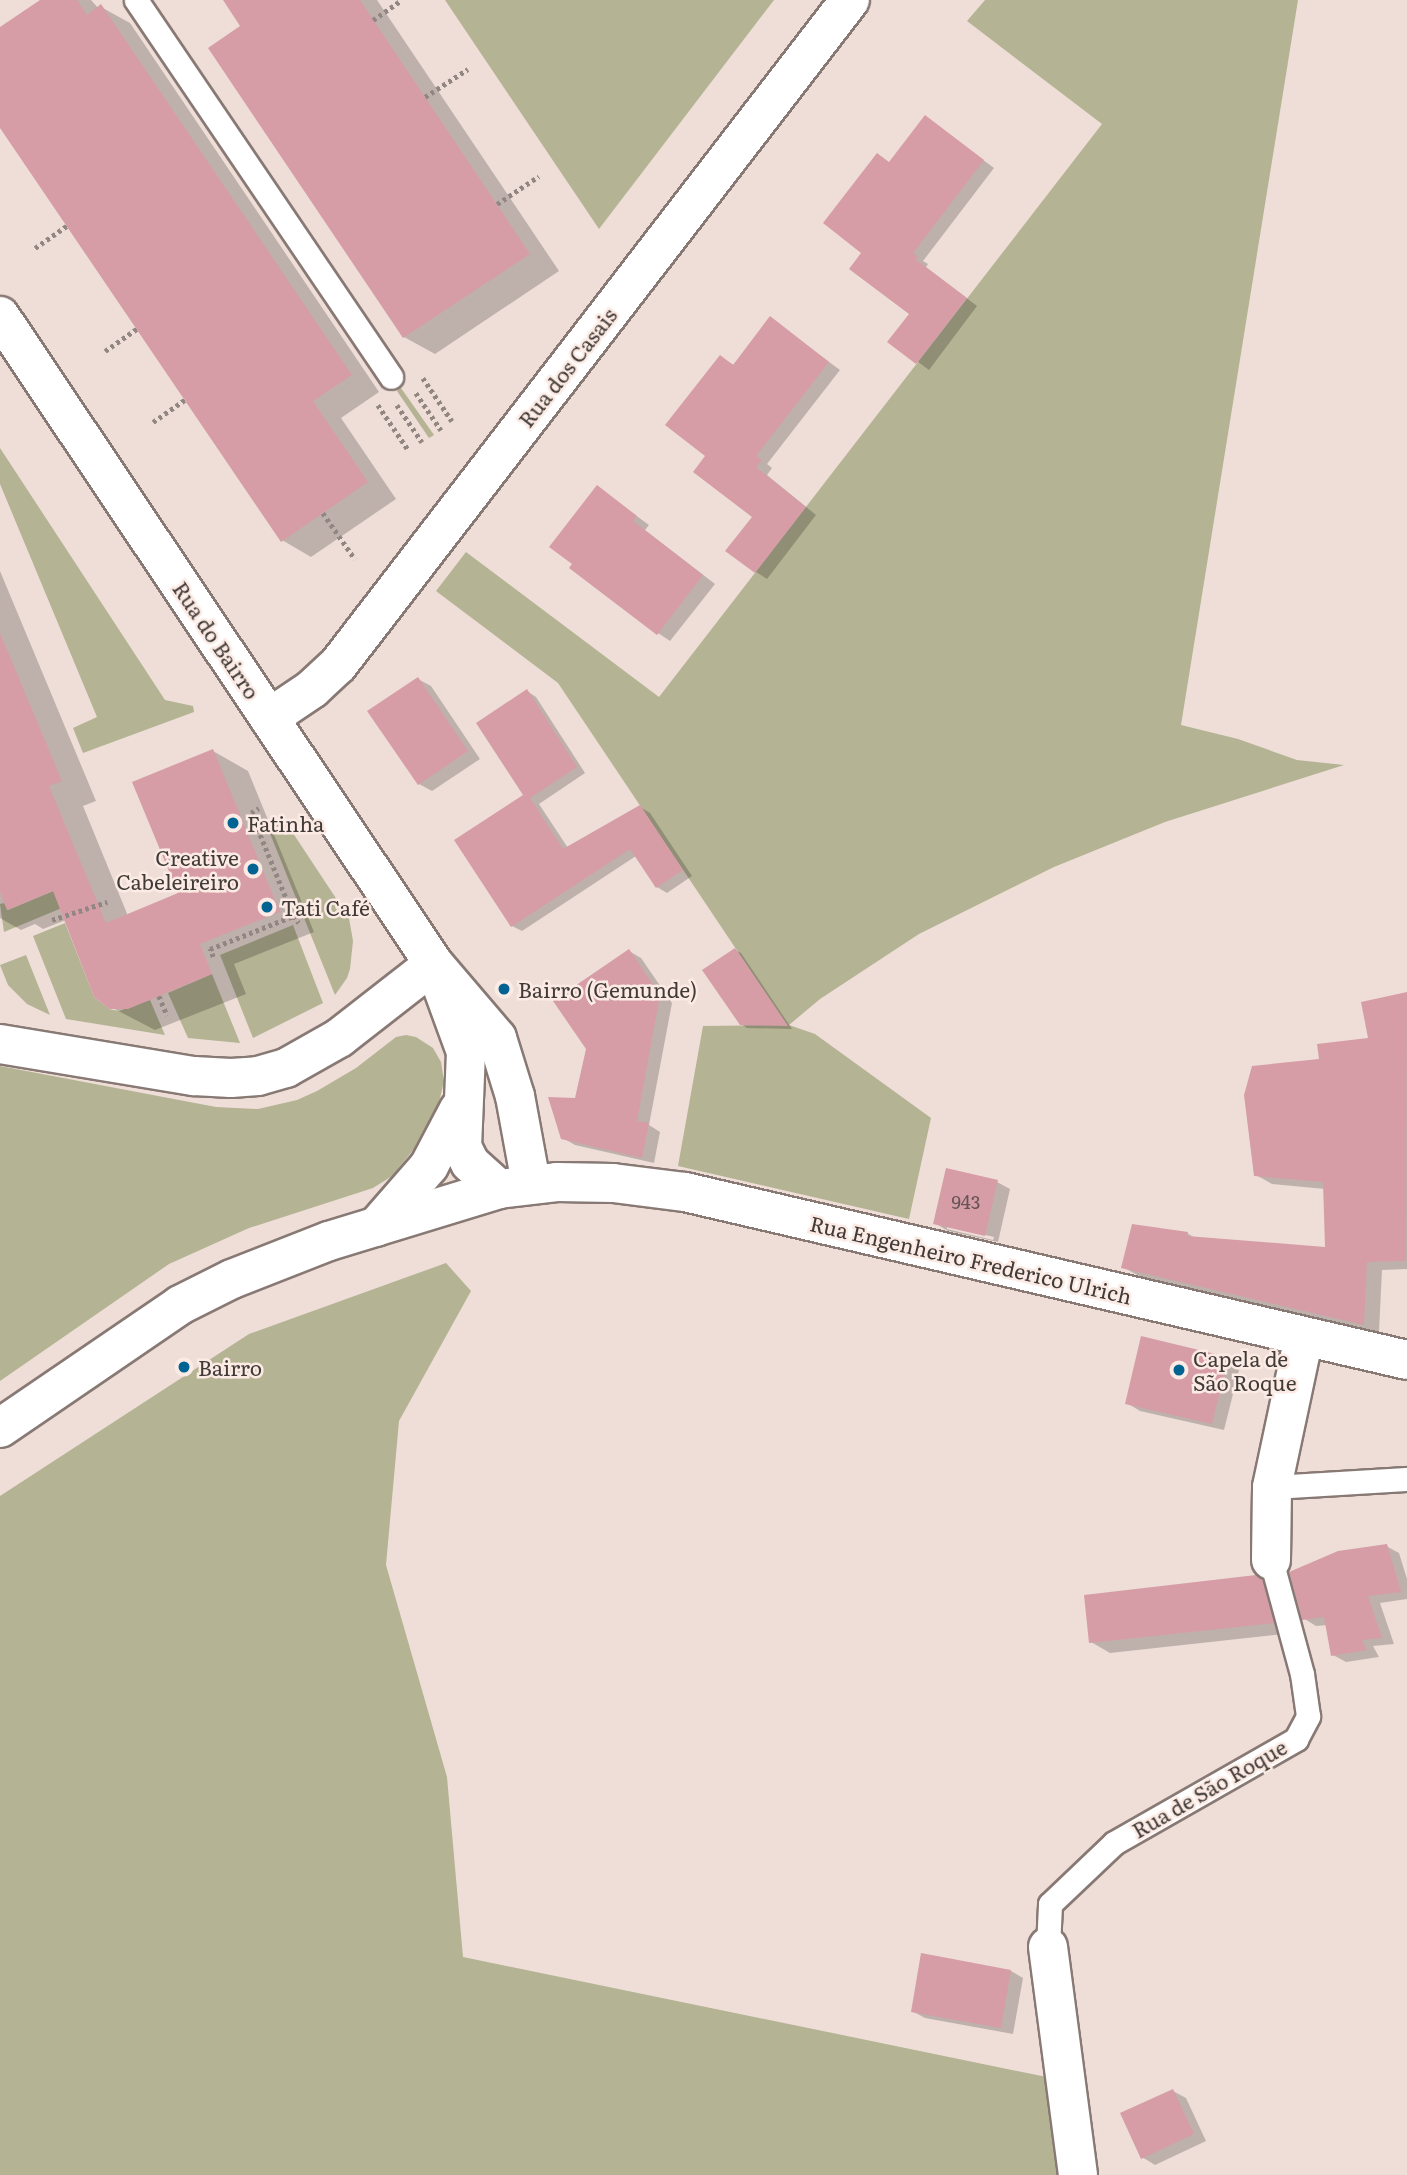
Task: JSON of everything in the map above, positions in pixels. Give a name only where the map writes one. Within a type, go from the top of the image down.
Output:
[{"type":"street","name":"Rua dos Casais","points":[[269,718],[312,689],[338,664],[850,0]]},
{"type":"street","name":"Rua do Bairro","points":[[0,316],[433,964],[496,1038],[506,1060],[515,1096],[515,1186],[470,1163],[462,1147],[466,1052],[433,964]]},
{"type":"street","points":[[0,1044],[194,1076],[258,1076],[285,1068],[330,1044],[433,964]]},
{"type":"street","name":"Rua do Bairro","points":[[376,1227],[429,1166],[452,1128],[465,1094]]},
{"type":"street","name":"Rua Engenheiro Frederico Ulrich","points":[[0,1427],[180,1306],[285,1258],[376,1227],[515,1186],[584,1181],[685,1192],[1407,1360]]},
{"type":"street","name":"Rua de São Roque","points":[[1271,1560],[1272,1487],[1304,1337]]},
{"type":"street","name":"Rua de São Roque","points":[[1048,1947],[1078,2175]]},
{"type":"lane","points":[[136,0],[398,386]]},
{"type":"lane","points":[[1272,1487],[1407,1479]]},
{"type":"lane","name":"Rua de São Roque","points":[[1048,1947],[1050,1905],[1114,1843],[1296,1739],[1308,1716],[1301,1674],[1271,1560]]},
{"type":"path","points":[[373,20],[402,0]]},
{"type":"path","points":[[425,97],[468,69]]},
{"type":"path","points":[[496,204],[539,176]]},
{"type":"path","points":[[35,247],[67,226]]},
{"type":"path","points":[[105,351],[136,329]]},
{"type":"path","points":[[422,376],[452,421]]},
{"type":"path","points":[[398,386],[441,430]]},
{"type":"path","points":[[398,386],[422,442]]},
{"type":"path","points":[[153,422],[185,400]]},
{"type":"path","points":[[377,404],[409,451]]},
{"type":"path","points":[[323,513],[355,559]]},
{"type":"path","points":[[259,808],[251,813],[293,916],[299,923]]},
{"type":"path","points":[[52,920],[107,902]]},
{"type":"path","points":[[213,957],[210,949],[293,916]]},
{"type":"path","points":[[159,996],[167,1015]]},
{"type":"green space","points":[[445,0],[774,0],[599,229]]},
{"type":"green space","points":[[985,0],[1298,0],[1181,725],[1238,739],[1297,760],[1344,765],[1165,822],[1054,867],[919,934],[820,999],[789,1025],[815,1034],[931,1118],[909,1219],[678,1166],[703,1026],[787,1025],[558,683],[436,591],[466,552],[659,697],[1102,124],[967,21]]},
{"type":"green space","points":[[401,388],[434,435],[429,438],[397,391]]},
{"type":"green space","points":[[0,448],[165,700],[193,706],[194,712],[83,753],[73,728],[97,717],[0,484]]},
{"type":"green space","points":[[283,818],[349,918],[353,941],[350,969],[335,995],[267,826]]},
{"type":"green space","points":[[68,885],[86,898],[4,932],[0,904],[4,903],[8,910]]},
{"type":"green space","points":[[65,923],[94,997],[109,1009],[119,1011],[150,1000],[165,1035],[66,1019],[33,936]]},
{"type":"green space","points":[[293,925],[323,1003],[253,1038],[220,955]]},
{"type":"green space","points":[[26,955],[50,1015],[27,1004],[8,985],[0,965]]},
{"type":"green space","points":[[212,974],[240,1043],[188,1038],[168,993]]},
{"type":"green space","points":[[396,1037],[416,1037],[433,1048],[441,1062],[444,1081],[437,1111],[422,1139],[392,1176],[373,1188],[249,1228],[169,1264],[0,1381],[0,1066],[216,1107],[258,1109],[297,1100],[317,1091],[356,1068]]},
{"type":"green space","points":[[446,1263],[471,1291],[399,1421],[386,1565],[447,1777],[463,1957],[1066,2081],[1078,2175],[0,2175],[0,1496],[249,1334]]},
{"type":"building","points":[[40,0],[77,0],[87,15],[101,4],[352,375],[313,401],[368,482],[281,542],[0,128],[0,27]]},
{"type":"building","points":[[223,0],[360,0],[530,254],[403,338],[208,48],[240,26]]},
{"type":"building","points":[[925,115],[984,160],[913,253],[918,257],[915,259],[967,298],[916,364],[887,342],[909,314],[849,269],[861,253],[823,223],[877,153],[889,162]]},
{"type":"building","points":[[770,316],[829,362],[756,456],[762,460],[756,467],[806,507],[755,573],[725,551],[752,517],[693,472],[705,456],[665,425],[720,355],[733,365]]},
{"type":"building","points":[[597,485],[637,516],[633,521],[703,575],[657,635],[569,568],[572,564],[549,547]]},
{"type":"building","points":[[0,633],[62,781],[49,786],[106,923],[178,893],[132,782],[213,749],[280,912],[200,944],[212,974],[128,1009],[109,1009],[94,997],[53,891],[7,910],[0,892]]},
{"type":"building","points":[[418,677],[468,751],[418,785],[367,711]]},
{"type":"building","points":[[527,689],[577,767],[530,798],[563,849],[640,805],[683,870],[656,888],[630,849],[511,927],[454,840],[523,795],[476,723]]},
{"type":"building","points":[[735,948],[788,1026],[740,1025],[702,970]]},
{"type":"building","points":[[629,949],[660,995],[637,1121],[649,1123],[642,1158],[561,1139],[548,1097],[575,1098],[586,1049],[553,1001]]},
{"type":"building","points":[[1407,992],[1406,1261],[1367,1262],[1364,1325],[1121,1268],[1132,1224],[1188,1232],[1187,1236],[1325,1247],[1323,1182],[1254,1176],[1244,1095],[1252,1066],[1319,1059],[1317,1044],[1368,1038],[1361,1002]]},
{"type":"building","points":[[946,1168],[998,1180],[985,1236],[933,1224]]},
{"type":"building","name":"Capela de São Roque","points":[[1141,1336],[1228,1357],[1212,1424],[1125,1404]]},
{"type":"building","points":[[1387,1544],[1401,1592],[1368,1596],[1382,1638],[1362,1640],[1367,1650],[1331,1656],[1324,1617],[1302,1620],[1289,1572],[1338,1551]]},
{"type":"building","points":[[1256,1575],[1262,1579],[1274,1623],[1089,1643],[1084,1595]]},
{"type":"building","points":[[921,1953],[1011,1970],[1001,2028],[911,2012]]},
{"type":"building","points":[[1173,2089],[1194,2134],[1141,2159],[1120,2113]]},
{"type":"place","name":"Fatinha","points":[[233,823]]},
{"type":"place","name":"Creative Cabeleireiro","points":[[253,869]]},
{"type":"place","name":"Tati Café","points":[[267,907]]},
{"type":"place","name":"Bairro (Gemunde)","points":[[504,989]]},
{"type":"place","name":"Bairro","points":[[184,1367]]},
{"type":"place","name":"Capela de São Roque","points":[[1179,1370]]}]
